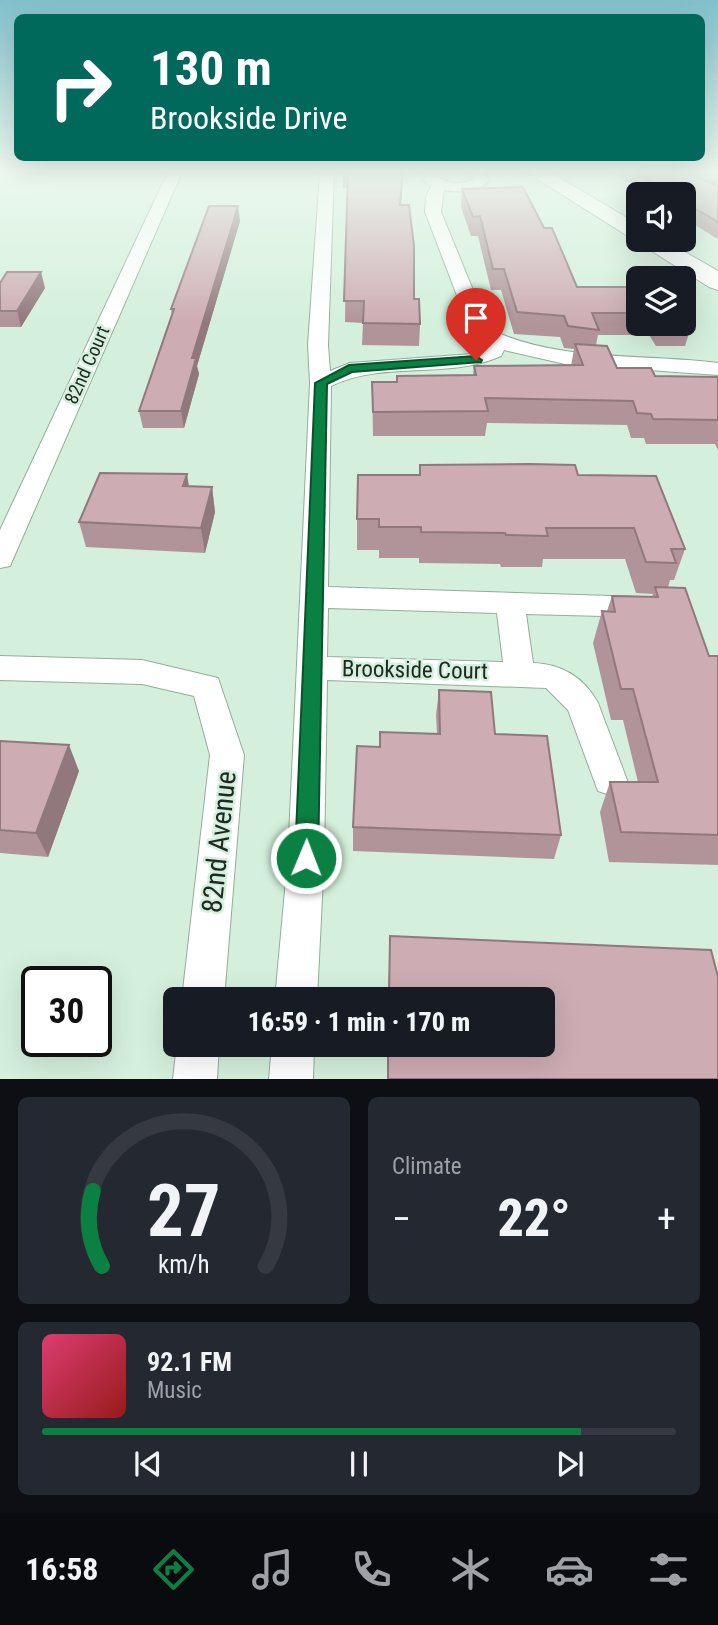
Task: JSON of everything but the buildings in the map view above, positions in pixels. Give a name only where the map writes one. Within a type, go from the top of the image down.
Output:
[{"type":"main road","points":[[667,252],[718,282]]},
{"type":"street","name":"82nd Court","points":[[0,559],[152,222]]},
{"type":"street","points":[[297,987],[306,858],[321,383],[318,345],[324,222]]},
{"type":"street","points":[[437,222],[481,332],[492,339],[545,355],[718,369]]},
{"type":"street","points":[[321,383],[349,369],[476,360],[494,352],[492,339]]},
{"type":"street","points":[[313,597],[676,607]]},
{"type":"street","name":"Brookside Court","points":[[510,604],[519,673]]},
{"type":"street","name":"82nd Avenue","points":[[0,668],[142,672],[207,687],[227,755],[204,987]]},
{"type":"street","name":"Brookside Court","points":[[311,668],[554,676],[582,703],[610,780]]},
{"type":"street","points":[[195,1079],[197,1057]]},
{"type":"street","points":[[291,1079],[292,1057]]},
{"type":"route","points":[[306,858],[321,383],[349,369],[476,360]]}]
